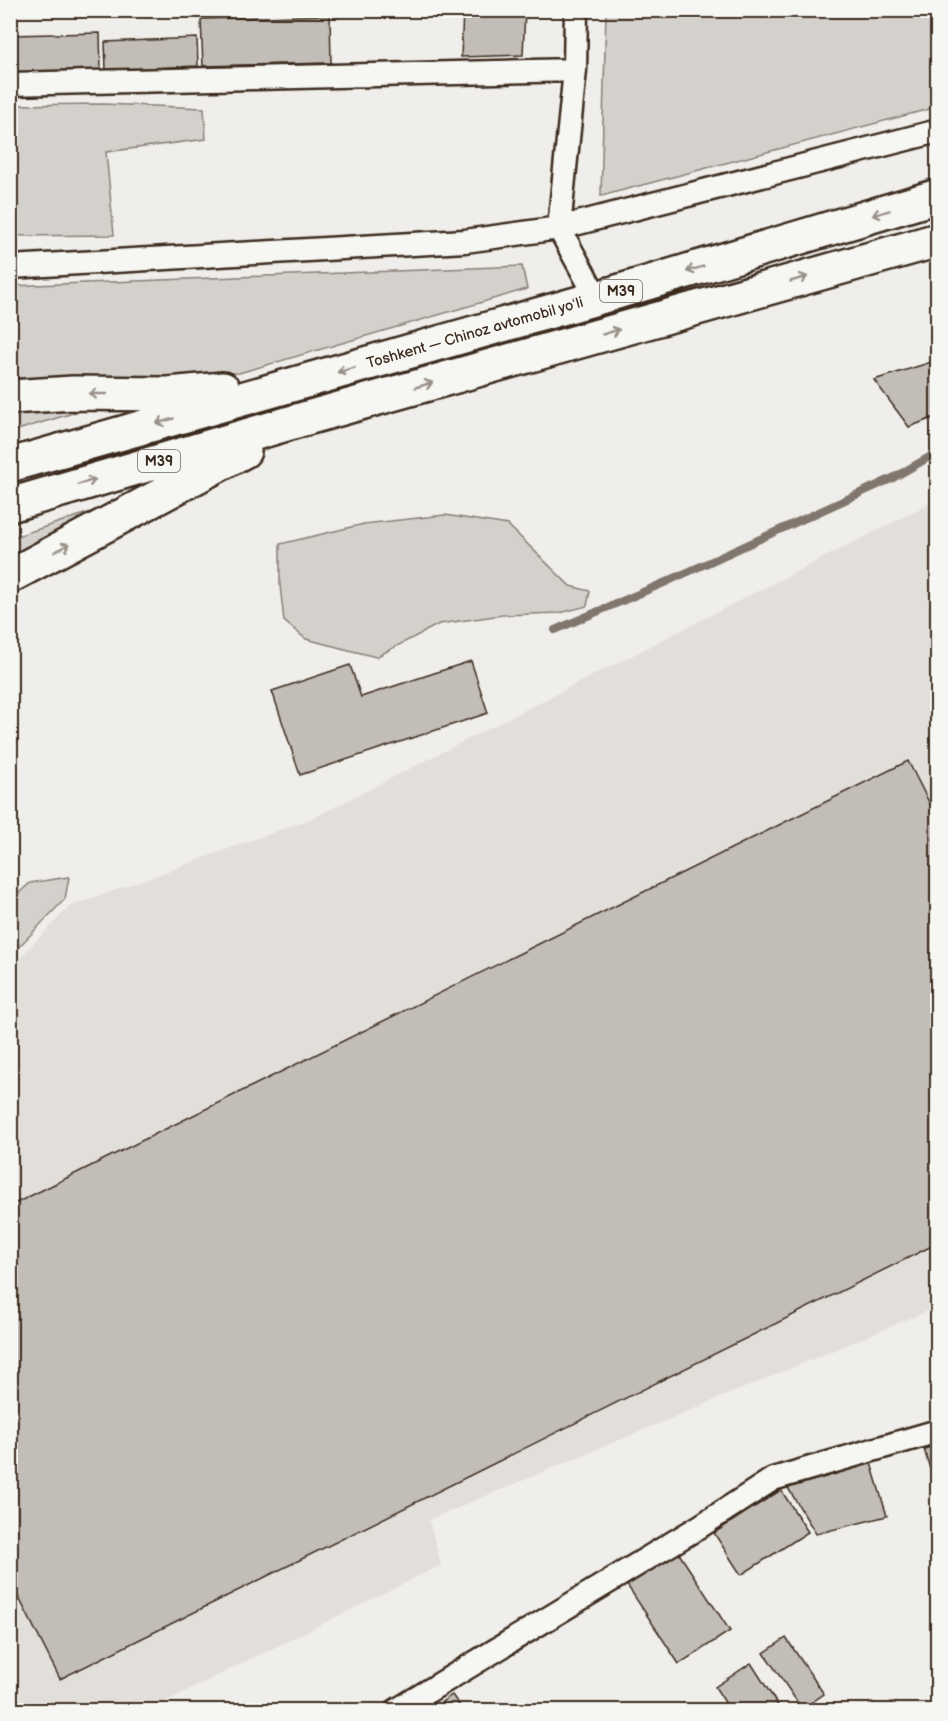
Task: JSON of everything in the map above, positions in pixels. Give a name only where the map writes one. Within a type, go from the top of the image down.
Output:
[{"type":"highway","name":"Toshkent — Chinoz avtomobil yoʻli","points":[[10,465],[597,298],[938,196]]},
{"type":"highway","name":"M39","points":[[10,505],[307,418],[938,240]]},
{"type":"highway","points":[[10,397],[73,393],[168,394],[302,382]]},
{"type":"highway","points":[[10,576],[307,418]]},
{"type":"street","points":[[576,10],[574,70],[559,228],[597,298]]},
{"type":"street","points":[[10,84],[574,70]]},
{"type":"street","points":[[10,267],[465,241],[559,228],[938,131]]},
{"type":"street","points":[[397,1710],[699,1527],[773,1479],[938,1431]]},
{"type":"shaded area","points":[[606,11],[937,11],[937,107],[601,196]]},
{"type":"shaded area","points":[[102,104],[204,108],[206,139],[106,152],[114,235],[11,236],[11,105]]},
{"type":"shaded area","points":[[522,266],[527,289],[239,373],[11,382],[10,286]]},
{"type":"shaded area","points":[[119,399],[11,432],[11,407]]},
{"type":"shaded area","points":[[937,500],[937,1307],[429,1520],[441,1565],[148,1710],[11,1710],[10,968],[69,907],[313,818]]},
{"type":"shaded area","points":[[121,502],[11,560],[11,538]]},
{"type":"shaded area","points":[[445,515],[508,525],[570,586],[590,591],[587,606],[560,613],[502,615],[439,624],[376,657],[306,639],[284,621],[280,585],[280,544],[364,524]]},
{"type":"shaded area","points":[[69,877],[65,899],[11,955],[11,900],[30,883]]},
{"type":"building","points":[[463,10],[525,10],[523,55],[461,57]]},
{"type":"building","points":[[330,15],[331,63],[203,66],[201,19]]},
{"type":"building","points":[[100,33],[101,71],[10,72],[10,35]]},
{"type":"building","points":[[197,38],[198,66],[106,70],[105,42]]},
{"type":"building","points":[[938,360],[938,416],[909,427],[874,380]]},
{"type":"building","points":[[471,661],[488,713],[300,775],[272,691],[350,665],[361,697]]},
{"type":"building","points":[[908,761],[938,820],[938,1243],[60,1679],[10,1580],[10,1206]]},
{"type":"building","points":[[938,1445],[938,1485],[935,1486],[924,1449]]},
{"type":"building","points":[[871,1463],[887,1516],[816,1534],[788,1488]]},
{"type":"building","points":[[781,1490],[808,1532],[741,1575],[714,1533]]},
{"type":"building","points":[[678,1552],[730,1631],[679,1664],[627,1585]]},
{"type":"building","points":[[786,1638],[824,1694],[802,1709],[764,1653]]},
{"type":"building","points":[[751,1663],[781,1710],[730,1710],[715,1687]]},
{"type":"building","points":[[452,1695],[463,1710],[430,1710]]},
{"type":"waterway","points":[[555,630],[893,478],[938,452]]}]
